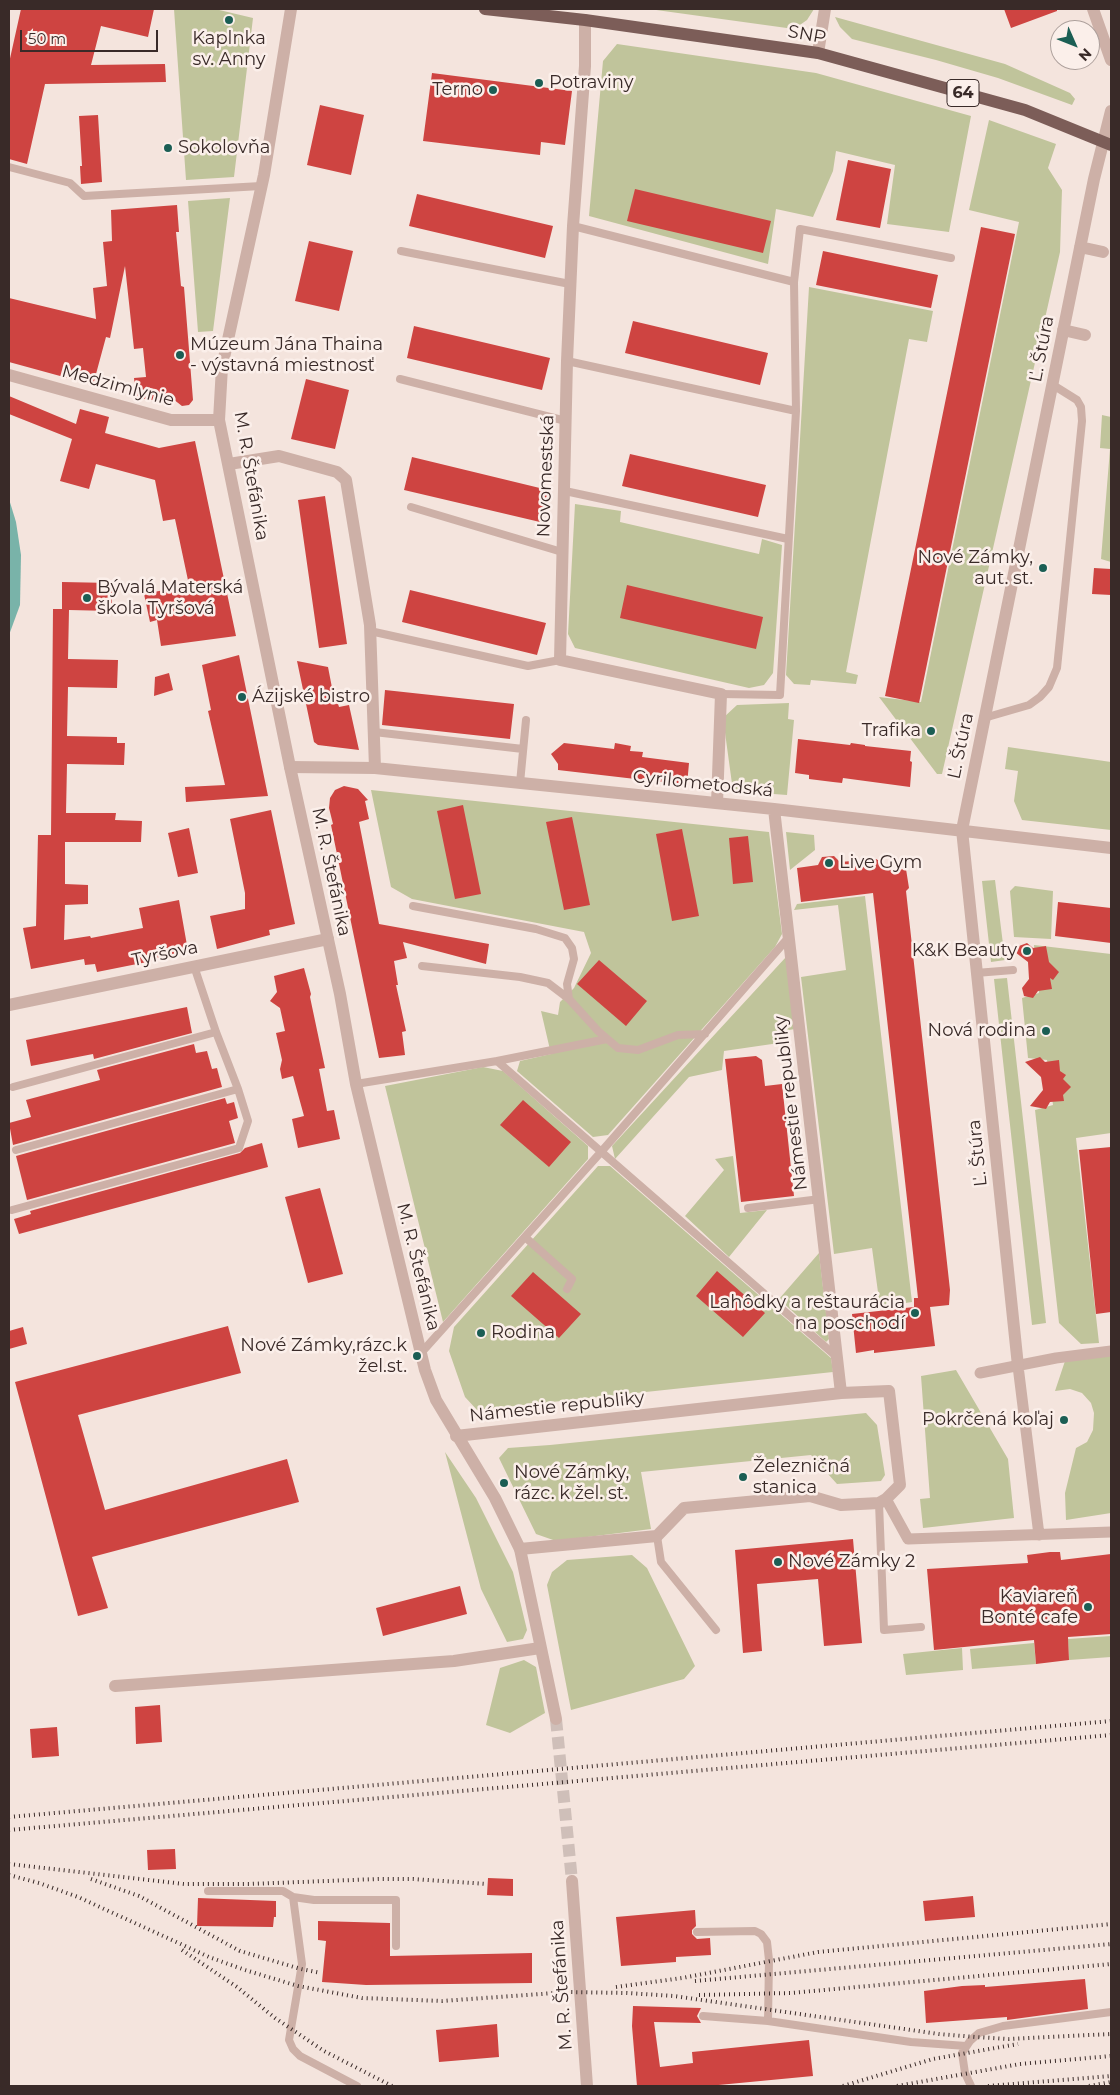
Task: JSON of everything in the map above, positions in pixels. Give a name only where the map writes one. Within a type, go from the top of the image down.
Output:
[{"type":"main road","name":"SNP","points":[[485,9],[585,20],[818,53],[1026,110],[1108,144]]},
{"type":"street","name":"M. R. Štefánika","points":[[292,9],[261,186],[222,367],[220,420],[290,767],[340,994],[356,1084],[421,1353],[436,1400],[495,1498],[520,1549],[556,1719]]},
{"type":"street","points":[[818,53],[824,9]]},
{"type":"street","points":[[1093,9],[1111,60]]},
{"type":"street","name":"Novomestská","points":[[560,660],[570,284],[585,66],[585,20]]},
{"type":"street","name":"Ľ. Štúra","points":[[1018,1366],[962,830],[1094,179],[1108,144],[1111,111]]},
{"type":"street","points":[[1080,247],[1104,252]]},
{"type":"street","points":[[1063,330],[1085,335]]},
{"type":"street","name":"Medzimlynie","points":[[9,375],[171,420],[220,420]]},
{"type":"street","points":[[229,464],[279,456],[337,472],[346,480],[370,632],[375,768]]},
{"type":"street","points":[[560,660],[721,694],[717,803]]},
{"type":"street","name":"Cyrilometodská","points":[[290,767],[375,768],[774,809],[1111,848]]},
{"type":"street","name":"Námestie republiky","points":[[774,809],[839,1359],[841,1393]]},
{"type":"street","name":"Tyršova","points":[[9,1004],[328,939]]},
{"type":"street","points":[[980,1373],[1111,1351]]},
{"type":"street","points":[[1018,1366],[1039,1535]]},
{"type":"street","name":"Námestie republiky","points":[[456,1436],[841,1393],[890,1391],[900,1485],[882,1501]]},
{"type":"street","points":[[520,1549],[657,1536],[684,1508],[810,1496],[841,1505],[882,1501],[908,1539],[1111,1532]]},
{"type":"street","points":[[115,1686],[453,1666],[540,1648]]},
{"type":"street","name":"M. R. Štefánika","points":[[572,1881],[587,2086]]},
{"type":"lane","points":[[9,168],[70,183],[84,196],[261,186]]},
{"type":"lane","points":[[573,226],[794,282]]},
{"type":"lane","points":[[721,694],[780,695],[796,411],[794,282],[800,228],[951,258]]},
{"type":"lane","points":[[400,251],[570,284]]},
{"type":"lane","points":[[567,361],[796,411]]},
{"type":"lane","points":[[400,379],[566,420]]},
{"type":"lane","points":[[984,718],[1029,705],[1040,697],[1049,686],[1057,668],[1082,421],[1081,407],[1077,400],[1053,385]]},
{"type":"lane","points":[[565,491],[788,539]]},
{"type":"lane","points":[[411,508],[562,552]]},
{"type":"lane","points":[[370,632],[528,666],[560,660]]},
{"type":"lane","points":[[520,783],[526,720]]},
{"type":"lane","points":[[374,732],[523,749]]},
{"type":"lane","points":[[413,906],[536,929],[565,938],[572,948],[574,958],[567,984],[569,999]]},
{"type":"lane","points":[[421,1353],[602,1152],[789,937]]},
{"type":"lane","points":[[12,1210],[239,1148],[248,1121],[194,966]]},
{"type":"lane","points":[[422,966],[520,977],[548,983],[569,999],[618,1048],[638,1050],[678,1035],[705,1034]]},
{"type":"lane","points":[[976,973],[1013,970]]},
{"type":"lane","points":[[13,1087],[216,1032]]},
{"type":"lane","points":[[356,1084],[497,1061],[607,1039]]},
{"type":"lane","points":[[497,1061],[839,1359]]},
{"type":"lane","points":[[16,1150],[238,1089]]},
{"type":"lane","points":[[748,1208],[820,1199]]},
{"type":"lane","points":[[525,1237],[572,1280],[567,1289]]},
{"type":"lane","points":[[882,1501],[884,1630],[921,1627]]},
{"type":"lane","points":[[657,1536],[660,1562],[716,1630]]},
{"type":"lane","points":[[208,1891],[283,1891],[293,1898],[314,1900],[396,1900],[396,1946]]},
{"type":"lane","points":[[293,1898],[302,1964],[289,2040],[293,2049],[300,2056],[357,2086]]},
{"type":"lane","points":[[697,1932],[754,1931],[761,1934],[767,1942],[769,1960],[768,2021]]},
{"type":"lane","points":[[971,2086],[965,2073],[962,2053],[979,2033],[1003,2026],[1111,2012]]},
{"type":"lane","points":[[703,2016],[768,2021],[911,2042],[966,2046]]},
{"type":"green space","points":[[174,9],[215,9],[253,18],[234,177],[186,180]]},
{"type":"green space","points":[[649,9],[814,9],[807,20],[794,29]]},
{"type":"green space","points":[[835,17],[1005,64],[1070,93],[1075,99],[1072,105],[998,78],[852,39],[840,27]]},
{"type":"green space","points":[[617,44],[816,73],[971,116],[949,232],[887,224],[895,165],[836,151],[833,171],[813,217],[776,209],[768,264],[589,216],[603,61]]},
{"type":"green space","points":[[989,120],[1056,144],[1048,168],[1062,190],[1060,252],[942,774],[937,774],[879,697],[921,702],[1019,222],[969,210]]},
{"type":"green space","points":[[230,198],[213,331],[198,332],[188,201]]},
{"type":"green space","points":[[809,287],[933,311],[927,342],[909,339],[846,672],[858,675],[856,684],[811,680],[810,685],[794,684],[786,675]]},
{"type":"green space","points":[[1102,415],[1111,417],[1111,562],[1101,559],[1110,449],[1100,448]]},
{"type":"green space","points":[[575,504],[621,511],[620,522],[759,554],[762,539],[782,545],[773,673],[764,685],[749,688],[575,648],[568,634]]},
{"type":"green space","points":[[789,703],[788,719],[794,720],[787,795],[733,791],[723,718],[737,705]]},
{"type":"green space","points":[[1008,747],[1111,762],[1111,830],[1022,820],[1014,801],[1018,771],[1005,769]]},
{"type":"green space","points":[[371,790],[769,832],[782,934],[775,947],[608,1135],[593,1137],[517,1071],[520,1061],[551,1054],[541,1011],[558,1015],[560,1002],[574,988],[591,953],[584,932],[412,899],[391,887]]},
{"type":"green space","points":[[786,832],[814,835],[815,850],[790,870]]},
{"type":"green space","points":[[995,880],[1005,960],[991,962],[982,881]]},
{"type":"green space","points":[[1015,886],[1053,891],[1051,939],[1014,937],[1010,891]]},
{"type":"green space","points":[[865,896],[912,1302],[880,1307],[872,1248],[834,1254],[801,977],[846,970],[838,905],[794,910],[797,904]]},
{"type":"green space","points":[[1034,945],[1111,954],[1111,1133],[1076,1138],[1099,1343],[1081,1344],[1059,1323],[1035,1110],[1053,1105],[1047,1060],[1028,1058],[1022,998],[1039,993]]},
{"type":"green space","points":[[786,957],[795,1029],[776,1032],[779,1043],[724,1051],[722,1070],[689,1077],[615,1159],[612,1146]]},
{"type":"green space","points":[[1007,978],[1046,1323],[1032,1325],[994,979]]},
{"type":"green space","points":[[483,1067],[503,1071],[588,1146],[588,1159],[443,1322],[385,1086]]},
{"type":"green space","points":[[733,1156],[740,1213],[767,1210],[729,1257],[685,1216],[724,1170],[715,1159]]},
{"type":"green space","points":[[598,1166],[610,1166],[831,1358],[833,1372],[477,1410],[465,1397],[449,1351],[454,1327]]},
{"type":"green space","points":[[819,1253],[829,1339],[826,1342],[779,1299]]},
{"type":"green space","points":[[1111,1354],[1111,1513],[1066,1520],[1065,1493],[1076,1448],[1087,1442],[1093,1430],[1094,1413],[1091,1403],[1082,1393],[1070,1389],[1055,1391],[1065,1361]]},
{"type":"green space","points":[[956,1370],[1008,1459],[1014,1518],[923,1528],[920,1499],[930,1498],[921,1376]]},
{"type":"green space","points":[[866,1413],[877,1425],[885,1475],[881,1481],[837,1484],[811,1455],[641,1472],[651,1529],[556,1541],[536,1534],[499,1458],[508,1448]]},
{"type":"green space","points":[[445,1452],[476,1498],[513,1572],[527,1630],[523,1639],[507,1642],[481,1589]]},
{"type":"green space","points":[[632,1555],[647,1568],[695,1666],[684,1679],[571,1710],[547,1585],[552,1572],[567,1560]]},
{"type":"green space","points":[[1111,1636],[1111,1657],[1069,1660],[1068,1639]]},
{"type":"green space","points":[[1034,1643],[1036,1664],[972,1669],[970,1649]]},
{"type":"green space","points":[[962,1648],[963,1670],[906,1675],[903,1654]]},
{"type":"green space","points":[[524,1660],[536,1667],[545,1713],[510,1733],[486,1725],[500,1668]]},
{"type":"water","points":[[9,499],[16,522],[21,555],[20,605],[9,635]]},
{"type":"building","points":[[21,9],[154,9],[148,37],[101,26],[91,65],[165,64],[166,82],[45,84],[27,164],[9,159],[9,63]]},
{"type":"building","points":[[1004,9],[1057,9],[1057,11],[1011,28]]},
{"type":"building","points":[[432,73],[572,91],[565,145],[541,142],[540,155],[423,141]]},
{"type":"building","points":[[320,105],[364,115],[351,175],[307,165]]},
{"type":"building","points":[[98,115],[102,182],[81,184],[80,166],[82,166],[79,116]]},
{"type":"building","points":[[848,160],[891,169],[880,228],[836,220]]},
{"type":"building","points":[[635,189],[771,221],[763,253],[627,221]]},
{"type":"building","points":[[417,194],[553,226],[545,258],[409,226]]},
{"type":"building","points":[[177,205],[179,232],[176,232],[181,286],[184,287],[193,400],[189,405],[182,406],[173,399],[148,400],[136,396],[134,378],[146,377],[143,348],[134,349],[125,266],[110,338],[106,337],[93,385],[9,362],[9,298],[96,319],[93,288],[107,286],[103,242],[112,241],[111,210]]},
{"type":"building","points":[[981,227],[1015,234],[919,703],[885,696]]},
{"type":"building","points":[[309,241],[353,251],[339,311],[295,301]]},
{"type":"building","points":[[823,251],[938,275],[931,308],[816,285]]},
{"type":"building","points":[[633,321],[768,353],[760,385],[625,353]]},
{"type":"building","points":[[414,326],[550,358],[542,390],[407,358]]},
{"type":"building","points":[[306,379],[349,390],[335,449],[291,439]]},
{"type":"building","points":[[9,396],[76,424],[80,409],[109,417],[105,433],[159,448],[195,441],[236,636],[161,646],[157,620],[150,622],[144,594],[189,585],[175,519],[163,521],[155,480],[96,464],[89,489],[60,481],[72,439],[9,414]]},
{"type":"building","points":[[630,454],[766,485],[758,517],[622,486]]},
{"type":"building","points":[[412,457],[548,490],[540,522],[404,490]]},
{"type":"building","points":[[325,496],[347,644],[319,648],[298,500]]},
{"type":"building","points":[[1094,568],[1111,569],[1111,595],[1092,594]]},
{"type":"building","points":[[62,582],[112,583],[112,611],[69,610],[68,659],[118,660],[117,688],[68,687],[67,736],[117,737],[117,743],[125,743],[124,765],[67,764],[66,813],[116,813],[115,820],[142,821],[141,842],[65,842],[65,884],[88,885],[88,904],[65,905],[64,940],[90,936],[91,938],[143,928],[139,908],[179,900],[188,951],[167,955],[167,958],[97,972],[95,964],[85,965],[84,959],[31,969],[23,928],[36,926],[38,835],[51,835],[53,609],[62,609]]},
{"type":"building","points":[[627,585],[763,617],[756,649],[620,618]]},
{"type":"building","points":[[410,590],[546,623],[537,655],[402,622]]},
{"type":"building","points":[[239,655],[268,796],[186,802],[185,787],[225,785],[208,711],[211,710],[202,665]]},
{"type":"building","points":[[297,661],[328,667],[334,698],[336,697],[339,707],[349,705],[359,750],[318,745],[314,742]]},
{"type":"building","points":[[169,673],[173,690],[154,696],[155,677]]},
{"type":"building","points":[[385,690],[514,704],[510,739],[382,725]]},
{"type":"building","points":[[798,739],[850,745],[851,743],[911,751],[910,787],[843,778],[842,783],[809,779],[809,775],[795,773]]},
{"type":"building","points":[[564,743],[614,749],[615,743],[631,746],[630,751],[643,752],[642,757],[689,763],[687,785],[558,770],[558,764],[551,754]]},
{"type":"building","points":[[344,786],[358,789],[368,800],[365,801],[369,819],[359,822],[379,924],[489,944],[486,964],[403,942],[407,958],[394,961],[398,985],[396,985],[406,1031],[402,1032],[405,1055],[379,1058],[331,825],[333,824],[329,808],[330,798],[335,790]]},
{"type":"building","points":[[463,805],[481,894],[455,899],[437,811]]},
{"type":"building","points":[[271,810],[295,924],[269,930],[270,935],[217,949],[210,916],[245,909],[245,893],[230,819]]},
{"type":"building","points":[[572,817],[590,905],[564,910],[546,822]]},
{"type":"building","points":[[189,828],[198,873],[178,877],[168,833]]},
{"type":"building","points":[[682,829],[699,916],[672,921],[656,834]]},
{"type":"building","points":[[748,836],[753,882],[733,884],[729,838]]},
{"type":"building","points":[[834,856],[840,862],[876,859],[895,870],[906,869],[909,888],[906,891],[950,1290],[949,1305],[930,1307],[935,1346],[874,1353],[874,1350],[856,1353],[852,1314],[914,1307],[914,1298],[918,1298],[873,893],[801,902],[797,868],[818,865],[822,857]]},
{"type":"building","points":[[1058,902],[1111,908],[1111,943],[1055,936]]},
{"type":"building","points":[[1027,943],[1033,948],[1046,946],[1049,962],[1059,972],[1053,980],[1050,978],[1052,989],[1038,991],[1033,998],[1024,996],[1022,988],[1029,979],[1028,962],[1011,949]]},
{"type":"building","points":[[599,960],[647,1001],[626,1026],[577,984]]},
{"type":"building","points":[[304,968],[311,994],[310,997],[325,1068],[319,1069],[327,1111],[334,1110],[340,1139],[298,1148],[292,1119],[304,1116],[293,1076],[282,1079],[280,1069],[282,1060],[276,1033],[285,1031],[280,1008],[270,1001],[277,992],[274,976]]},
{"type":"building","points":[[187,1007],[192,1033],[94,1059],[93,1054],[31,1066],[26,1040]]},
{"type":"building","points":[[194,1044],[196,1053],[207,1051],[212,1069],[217,1068],[222,1087],[13,1145],[9,1123],[31,1117],[26,1100],[100,1080],[97,1070]]},
{"type":"building","points":[[756,1056],[762,1060],[765,1086],[782,1084],[794,1196],[741,1202],[725,1059]]},
{"type":"building","points":[[1040,1057],[1045,1062],[1059,1060],[1060,1071],[1066,1075],[1063,1079],[1071,1087],[1063,1095],[1064,1101],[1050,1102],[1046,1109],[1030,1106],[1043,1090],[1041,1077],[1025,1062]]},
{"type":"building","points":[[225,1098],[227,1104],[234,1102],[238,1118],[229,1121],[235,1143],[27,1200],[16,1156]]},
{"type":"building","points":[[523,1100],[571,1142],[549,1167],[500,1125]]},
{"type":"building","points":[[262,1143],[268,1167],[19,1234],[14,1219],[31,1214],[30,1211],[240,1153],[245,1148]]},
{"type":"building","points":[[1111,1147],[1111,1312],[1096,1314],[1079,1150]]},
{"type":"building","points":[[320,1188],[343,1274],[308,1283],[285,1197]]},
{"type":"building","points":[[717,1271],[765,1313],[743,1337],[696,1296]]},
{"type":"building","points":[[533,1272],[581,1314],[559,1338],[511,1296]]},
{"type":"building","points":[[228,1326],[241,1373],[78,1415],[105,1510],[287,1459],[299,1502],[92,1557],[108,1608],[78,1616],[15,1382]]},
{"type":"building","points":[[23,1327],[27,1344],[9,1349],[9,1331]]},
{"type":"building","points":[[853,1539],[862,1643],[824,1646],[818,1579],[757,1584],[762,1651],[743,1653],[735,1550]]},
{"type":"building","points":[[1060,1552],[1061,1560],[1111,1554],[1111,1634],[1068,1637],[1069,1660],[1036,1664],[1034,1640],[934,1650],[927,1569],[1028,1563],[1027,1555]]},
{"type":"building","points":[[460,1586],[467,1614],[383,1636],[376,1608]]},
{"type":"building","points":[[160,1705],[162,1742],[136,1744],[135,1707]]},
{"type":"building","points":[[57,1727],[59,1756],[32,1758],[30,1729]]},
{"type":"building","points":[[175,1849],[176,1869],[148,1870],[147,1850]]},
{"type":"building","points":[[488,1878],[513,1879],[513,1896],[487,1895]]},
{"type":"building","points":[[973,1896],[975,1917],[925,1921],[923,1901]]},
{"type":"building","points":[[198,1898],[276,1901],[276,1917],[274,1917],[273,1927],[197,1926]]},
{"type":"building","points":[[695,1910],[696,1926],[692,1930],[692,1934],[697,1939],[710,1938],[711,1955],[676,1957],[676,1962],[621,1966],[616,1917]]},
{"type":"building","points":[[318,1921],[390,1923],[390,1956],[532,1953],[532,1983],[366,1985],[322,1982],[326,1941],[318,1940]]},
{"type":"building","points":[[1085,1979],[1088,2009],[1007,2020],[1007,2017],[926,2023],[924,1991],[962,1986],[985,1985],[985,1987]]},
{"type":"building","points":[[633,2006],[701,2008],[697,2016],[701,2023],[654,2022],[660,2067],[693,2063],[692,2052],[809,2040],[813,2076],[708,2086],[637,2086],[632,2026]]},
{"type":"building","points":[[497,2024],[499,2057],[439,2062],[436,2030]]},
{"type":"tunnel","points":[[556,1719],[572,1881]]},
{"type":"railway","points":[[9,1817],[1111,1721]]},
{"type":"railway","points":[[9,1830],[1111,1735]]},
{"type":"railway","points":[[9,1864],[184,1884],[249,1884],[378,1879],[413,1879],[487,1884]]},
{"type":"railway","points":[[9,1875],[78,1897],[209,1957],[245,1970],[298,1986],[362,1998],[442,2001],[569,1992],[627,1993],[674,1996],[939,2034],[1009,2039],[1111,2034]]},
{"type":"railway","points":[[91,1879],[139,1896],[240,1951],[321,1973]]},
{"type":"railway","points":[[616,1987],[682,1978],[818,1952],[1111,1924]]},
{"type":"railway","points":[[695,1981],[1111,1944]]},
{"type":"railway","points":[[182,1950],[237,1987],[275,2018],[324,2051],[392,2086]]},
{"type":"railway","points":[[699,1995],[791,1993],[1111,1964]]},
{"type":"railway","points":[[843,2086],[933,2059],[1018,2044]]},
{"type":"railway","points":[[897,2086],[1020,2064],[1111,2056]]},
{"type":"railway","points":[[988,2086],[1111,2076]]},
{"type":"railway","points":[[1089,2086],[1111,2082]]},
{"type":"place","name":"Kaplnka sv. Anny","points":[[229,20]]},
{"type":"place","name":"Potraviny","points":[[539,83]]},
{"type":"place","name":"Terno","points":[[493,90]]},
{"type":"place","name":"Sokolovňa","points":[[168,148]]},
{"type":"place","name":"Múzeum Jána Thaina - výstavná miestnosť","points":[[180,355]]},
{"type":"place","name":"Nové Zámky, aut. st.","points":[[1043,568]]},
{"type":"place","name":"Bývalá Materská škola Tyršová","points":[[87,598]]},
{"type":"place","name":"Ázijské bistro","points":[[242,697]]},
{"type":"place","name":"Trafika","points":[[931,731]]},
{"type":"place","name":"Live Gym","points":[[829,863]]},
{"type":"place","name":"K&K Beauty","points":[[1027,951]]},
{"type":"place","name":"Nová rodina","points":[[1046,1031]]},
{"type":"place","name":"Lahôdky a reštaurácia na poschodí","points":[[915,1313]]},
{"type":"place","name":"Rodina","points":[[481,1333]]},
{"type":"place","name":"Nové Zámky,rázc.k žel.st.","points":[[417,1356]]},
{"type":"place","name":"Pokrčená koľaj","points":[[1064,1420]]},
{"type":"place","name":"Železničná stanica","points":[[743,1477]]},
{"type":"place","name":"Nové Zámky, rázc. k žel. st.","points":[[504,1483]]},
{"type":"place","name":"Nové Zámky 2","points":[[778,1562]]},
{"type":"place","name":"Kaviareň Bonté cafe","points":[[1088,1607]]}]
